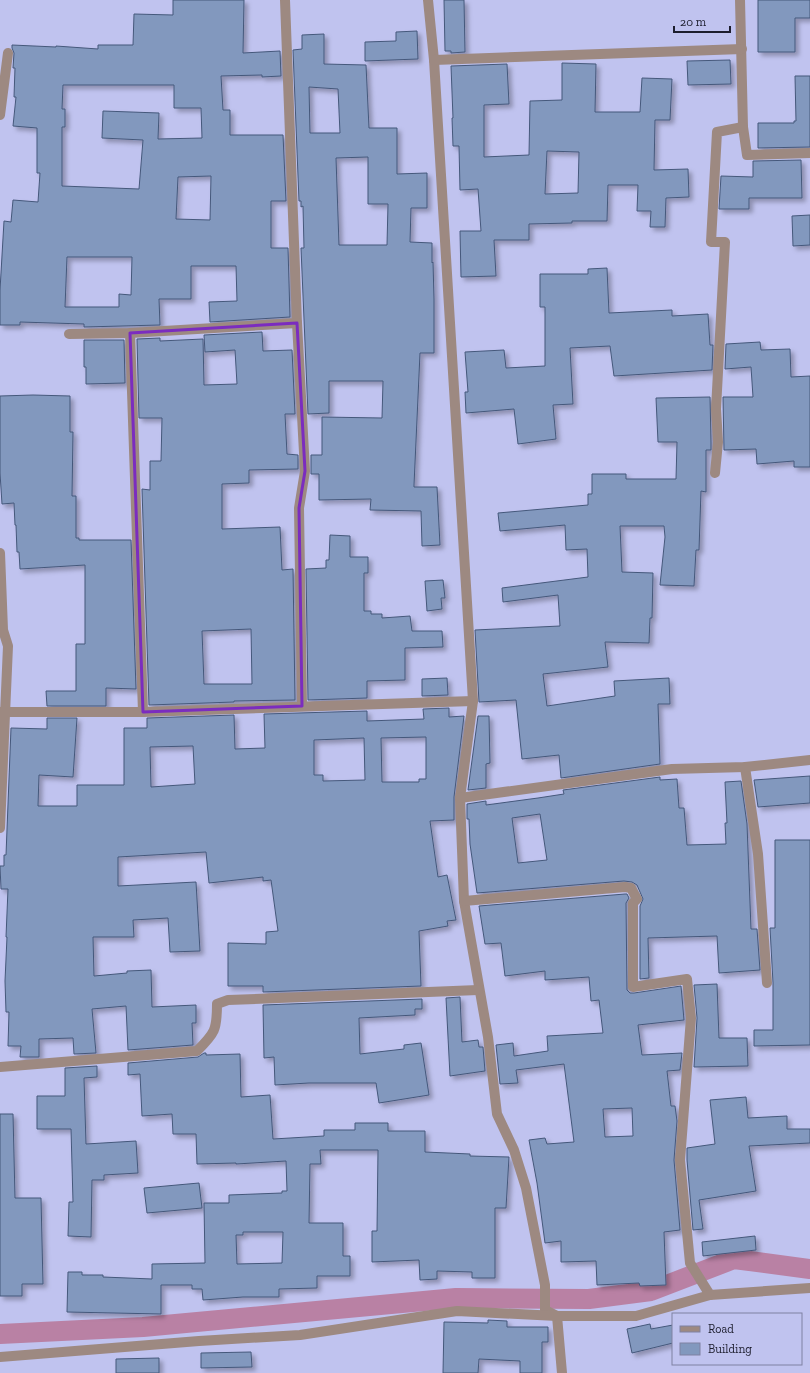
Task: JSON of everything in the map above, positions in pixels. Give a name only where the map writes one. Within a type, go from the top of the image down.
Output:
[{"type":"street","points":[[285,0],[304,471],[299,508],[302,706]]},
{"type":"street","points":[[428,0],[434,60],[473,701],[460,798],[464,901],[478,990],[488,1037],[498,1114],[514,1150],[526,1188],[545,1285],[545,1310],[557,1316]]},
{"type":"street","points":[[740,0],[743,127],[747,155],[810,153]]},
{"type":"street","points":[[434,60],[742,49]]},
{"type":"street","points":[[0,115],[8,53]]},
{"type":"street","points":[[714,473],[718,442],[716,409],[725,242],[711,242],[717,132],[743,127]]},
{"type":"street","points":[[69,334],[130,333],[297,323]]},
{"type":"street","points":[[130,333],[144,712]]},
{"type":"street","points":[[0,553],[3,630],[8,646],[2,712],[0,828]]},
{"type":"street","points":[[2,712],[144,712],[473,701]]},
{"type":"street","points":[[460,798],[672,769],[745,767],[810,760]]},
{"type":"street","points":[[745,767],[758,854],[767,983]]},
{"type":"street","points":[[464,901],[617,888],[630,888],[637,899],[633,903],[633,987],[686,980],[691,1018],[680,1160],[690,1263],[710,1295]]},
{"type":"street","points":[[0,1067],[197,1051],[212,1036],[217,1024],[217,1004],[228,1000],[478,990]]},
{"type":"street","points":[[0,1357],[199,1341],[300,1335],[457,1311],[557,1316],[636,1316],[710,1295],[810,1288]]},
{"type":"street","points":[[557,1316],[562,1373]]},
{"type":"highlighted area","points":[[297,323],[305,471],[299,508],[302,706],[143,712],[130,333]]},
{"type":"building","points":[[173,0],[244,0],[243,53],[280,51],[281,76],[221,76],[223,110],[230,110],[230,135],[283,135],[286,201],[271,201],[271,248],[288,248],[290,317],[210,322],[209,302],[237,301],[236,266],[191,266],[191,299],[159,299],[160,325],[84,327],[84,324],[20,322],[20,325],[0,325],[0,290],[4,221],[11,222],[13,200],[38,202],[40,173],[37,173],[37,128],[13,126],[16,97],[14,97],[15,68],[13,68],[14,53],[12,45],[98,49],[98,45],[133,45],[134,14],[173,15]],"holes":[[[63,85],[174,85],[174,108],[201,108],[202,138],[158,139],[159,113],[103,111],[102,138],[143,140],[139,189],[62,186],[62,127],[65,127],[65,109],[62,109]],[[211,176],[210,220],[176,219],[178,177]],[[67,257],[132,257],[131,295],[119,294],[119,307],[65,307]]]},
{"type":"building","points":[[444,0],[464,0],[465,52],[451,53],[451,51],[445,51]]},
{"type":"building","points":[[758,0],[810,0],[810,18],[795,18],[795,52],[758,52]]},
{"type":"building","points":[[417,31],[418,59],[365,61],[365,42],[396,41],[396,32]]},
{"type":"building","points":[[324,34],[324,64],[366,65],[369,128],[397,128],[397,174],[427,173],[427,208],[411,208],[410,242],[432,243],[434,299],[434,353],[420,353],[414,487],[437,487],[440,545],[422,546],[421,511],[370,510],[371,499],[319,500],[319,474],[311,474],[311,455],[322,455],[322,417],[382,418],[383,381],[329,381],[329,413],[308,414],[301,248],[304,248],[303,206],[301,207],[301,201],[299,201],[293,50],[302,49],[302,35]],"holes":[[[309,87],[338,89],[340,133],[310,133]],[[368,157],[368,204],[388,204],[387,245],[339,245],[336,158]]]},
{"type":"building","points":[[730,60],[731,84],[688,85],[687,61]]},
{"type":"building","points":[[562,63],[596,64],[595,112],[640,112],[642,78],[672,79],[670,120],[655,120],[654,170],[688,169],[689,197],[666,198],[665,227],[650,227],[651,211],[637,211],[638,185],[608,185],[607,221],[572,221],[572,223],[529,224],[529,240],[494,240],[496,276],[461,277],[460,231],[481,231],[478,189],[460,190],[459,146],[453,146],[451,66],[507,64],[509,104],[484,105],[484,157],[529,155],[530,101],[562,100]],"holes":[[[547,151],[579,152],[578,193],[545,194]]]},
{"type":"building","points":[[795,76],[810,76],[810,147],[758,148],[758,123],[794,123],[794,121],[796,121]]},
{"type":"building","points":[[801,160],[802,198],[749,198],[749,209],[719,209],[721,176],[753,177],[753,161]]},
{"type":"building","points":[[810,215],[810,245],[793,246],[792,216]]},
{"type":"building","points":[[607,268],[609,313],[672,310],[672,316],[708,314],[710,345],[713,345],[712,370],[614,376],[610,346],[570,348],[573,404],[553,405],[556,439],[518,444],[514,409],[466,413],[465,392],[468,392],[465,352],[504,350],[506,368],[545,366],[545,307],[540,307],[540,274],[588,274],[588,269]]},
{"type":"building","points":[[262,332],[263,351],[292,350],[295,414],[285,414],[287,454],[298,455],[298,469],[249,470],[249,483],[222,484],[222,529],[280,527],[282,570],[293,569],[295,700],[149,705],[142,489],[150,490],[150,461],[161,461],[162,418],[139,418],[137,339],[160,338],[160,341],[203,339],[204,385],[237,384],[235,350],[205,352],[204,335]],"holes":[[[251,629],[252,684],[204,684],[202,631]]]},
{"type":"building","points":[[84,340],[124,340],[125,383],[86,384],[86,367],[84,367]]},
{"type":"building","points":[[760,342],[761,350],[790,349],[791,377],[810,376],[810,467],[794,467],[794,461],[757,464],[756,449],[724,450],[723,397],[753,397],[751,367],[725,369],[726,344]]},
{"type":"building","points":[[0,396],[70,396],[70,432],[73,432],[72,496],[76,496],[76,538],[79,538],[79,540],[131,540],[136,689],[106,688],[106,706],[47,706],[46,691],[76,691],[76,644],[85,644],[85,565],[20,569],[19,552],[17,552],[14,503],[2,504],[0,473]]},
{"type":"building","points":[[710,397],[711,450],[706,450],[706,492],[701,491],[699,550],[696,550],[694,586],[660,585],[665,537],[664,526],[620,526],[622,572],[653,573],[652,618],[650,618],[649,643],[605,642],[608,667],[543,674],[547,706],[615,696],[614,681],[669,678],[670,704],[658,704],[660,764],[561,778],[559,755],[522,759],[516,700],[479,702],[475,630],[560,626],[558,595],[503,602],[502,588],[588,577],[587,549],[566,550],[565,525],[500,531],[498,513],[588,505],[588,494],[592,494],[592,474],[626,474],[626,479],[676,479],[677,442],[658,442],[656,398]]},
{"type":"building","points":[[330,535],[350,536],[350,557],[368,557],[368,573],[364,573],[364,611],[371,611],[371,614],[382,614],[382,618],[410,616],[412,631],[442,631],[443,647],[405,648],[405,680],[367,681],[367,698],[308,700],[306,569],[326,568],[326,560],[329,560]]},
{"type":"building","points":[[443,580],[445,598],[441,598],[442,609],[427,611],[425,581]]},
{"type":"building","points":[[447,678],[448,695],[422,696],[422,679]]},
{"type":"building","points":[[449,708],[449,717],[464,716],[454,797],[454,820],[430,821],[438,877],[447,875],[456,920],[447,921],[448,926],[419,931],[421,986],[263,992],[263,986],[228,986],[228,943],[266,944],[266,932],[278,931],[271,880],[263,881],[263,877],[209,883],[206,852],[118,857],[118,886],[196,882],[200,951],[170,952],[168,918],[133,920],[134,937],[93,937],[94,976],[127,973],[127,971],[151,970],[152,1007],[196,1005],[196,1023],[192,1023],[193,1045],[128,1050],[126,1006],[92,1009],[96,1053],[74,1054],[73,1038],[39,1039],[39,1057],[20,1057],[21,1046],[8,1046],[9,1012],[6,1012],[5,981],[8,889],[1,889],[0,866],[4,866],[4,855],[6,855],[11,728],[47,729],[47,718],[77,718],[73,777],[39,775],[38,806],[77,806],[77,785],[124,785],[124,728],[147,728],[147,718],[234,715],[235,749],[265,748],[264,714],[367,711],[367,721],[424,719],[423,709]],"holes":[[[426,737],[426,779],[419,779],[419,782],[382,782],[381,738]],[[364,738],[365,780],[323,781],[323,775],[314,775],[314,740]],[[193,746],[195,784],[151,787],[150,747]]]},
{"type":"building","points":[[478,716],[489,716],[490,763],[486,764],[486,788],[468,790]]},
{"type":"building","points":[[810,776],[810,803],[758,807],[754,780]]},
{"type":"building","points":[[660,777],[660,780],[677,779],[679,808],[684,808],[687,845],[726,844],[725,823],[727,823],[725,782],[741,781],[747,824],[751,929],[757,929],[760,970],[719,973],[717,936],[648,938],[649,978],[640,979],[640,906],[643,899],[637,885],[632,882],[624,881],[477,893],[470,844],[469,819],[467,819],[467,804],[486,801],[486,805],[538,798],[564,794],[563,790]],"holes":[[[540,814],[547,860],[518,863],[512,818]]]},
{"type":"building","points":[[775,840],[810,840],[810,1045],[754,1046],[754,1030],[773,1030],[773,983],[770,928],[775,928]]},
{"type":"building","points":[[627,894],[629,898],[626,903],[627,990],[630,993],[634,993],[681,986],[684,1020],[638,1025],[642,1055],[682,1053],[680,1070],[667,1071],[671,1106],[675,1106],[677,1121],[674,1160],[680,1230],[664,1232],[666,1285],[640,1286],[639,1283],[597,1285],[596,1261],[561,1262],[561,1241],[545,1243],[537,1183],[529,1140],[545,1138],[547,1144],[574,1142],[564,1064],[516,1070],[518,1083],[500,1084],[496,1045],[513,1043],[514,1056],[548,1051],[547,1036],[603,1033],[599,1000],[591,1001],[589,977],[545,980],[545,971],[505,976],[501,943],[485,944],[479,906]],"holes":[[[632,1108],[633,1136],[605,1137],[603,1109]]]},
{"type":"building","points":[[717,984],[719,1038],[747,1038],[748,1066],[694,1067],[697,1018],[694,985]]},
{"type":"building","points":[[460,997],[462,1042],[478,1040],[479,1047],[483,1047],[485,1071],[450,1076],[446,998]]},
{"type":"building","points":[[422,999],[422,1009],[415,1009],[415,1015],[359,1018],[360,1054],[404,1049],[404,1045],[421,1043],[429,1095],[379,1103],[376,1083],[309,1083],[275,1085],[274,1057],[264,1058],[263,1005]]},
{"type":"building","points":[[204,1053],[206,1053],[206,1055],[240,1054],[241,1097],[270,1095],[273,1139],[324,1136],[324,1130],[355,1130],[355,1123],[388,1123],[388,1131],[425,1131],[425,1152],[470,1154],[470,1156],[509,1157],[506,1208],[495,1208],[495,1278],[472,1278],[472,1272],[437,1271],[437,1279],[420,1280],[419,1260],[372,1262],[372,1231],[377,1231],[378,1150],[320,1150],[321,1164],[310,1164],[309,1223],[343,1223],[343,1256],[350,1256],[350,1276],[317,1276],[317,1288],[279,1289],[279,1297],[243,1297],[203,1300],[202,1289],[192,1289],[192,1285],[161,1285],[161,1314],[67,1312],[68,1272],[82,1272],[82,1275],[103,1275],[103,1277],[152,1279],[152,1264],[205,1263],[204,1203],[229,1203],[229,1195],[282,1193],[282,1191],[287,1191],[286,1161],[236,1164],[197,1164],[196,1134],[173,1134],[172,1114],[142,1116],[140,1074],[128,1075],[128,1063],[198,1057]],"holes":[[[243,1232],[283,1232],[282,1263],[237,1264],[236,1235],[243,1235]]]},
{"type":"building","points":[[97,1066],[97,1077],[84,1078],[86,1144],[136,1141],[138,1173],[104,1175],[104,1180],[92,1180],[91,1237],[68,1236],[69,1202],[73,1202],[71,1129],[37,1129],[37,1096],[65,1096],[65,1068]]},
{"type":"building","points":[[746,1097],[748,1118],[787,1116],[787,1129],[810,1129],[810,1143],[749,1146],[756,1191],[699,1200],[703,1229],[693,1230],[687,1148],[715,1144],[710,1100]]},
{"type":"building","points":[[0,1114],[13,1114],[15,1198],[41,1198],[43,1284],[22,1284],[22,1296],[0,1296]]},
{"type":"building","points":[[199,1183],[202,1208],[147,1213],[144,1188]]},
{"type":"building","points":[[755,1236],[756,1250],[703,1256],[702,1242]]},
{"type":"building","points":[[488,1320],[507,1321],[507,1327],[548,1327],[548,1342],[542,1342],[542,1373],[520,1373],[520,1361],[479,1359],[478,1373],[443,1373],[444,1322],[488,1323]]},
{"type":"building","points":[[650,1324],[651,1329],[672,1325],[672,1343],[632,1353],[627,1329]]},
{"type":"building","points":[[251,1352],[252,1367],[201,1368],[201,1353]]},
{"type":"building","points":[[159,1358],[159,1373],[116,1373],[116,1359]]},
{"type":"waterway","points":[[0,1334],[143,1327],[456,1298],[589,1299],[651,1291],[734,1259],[810,1269]]}]
